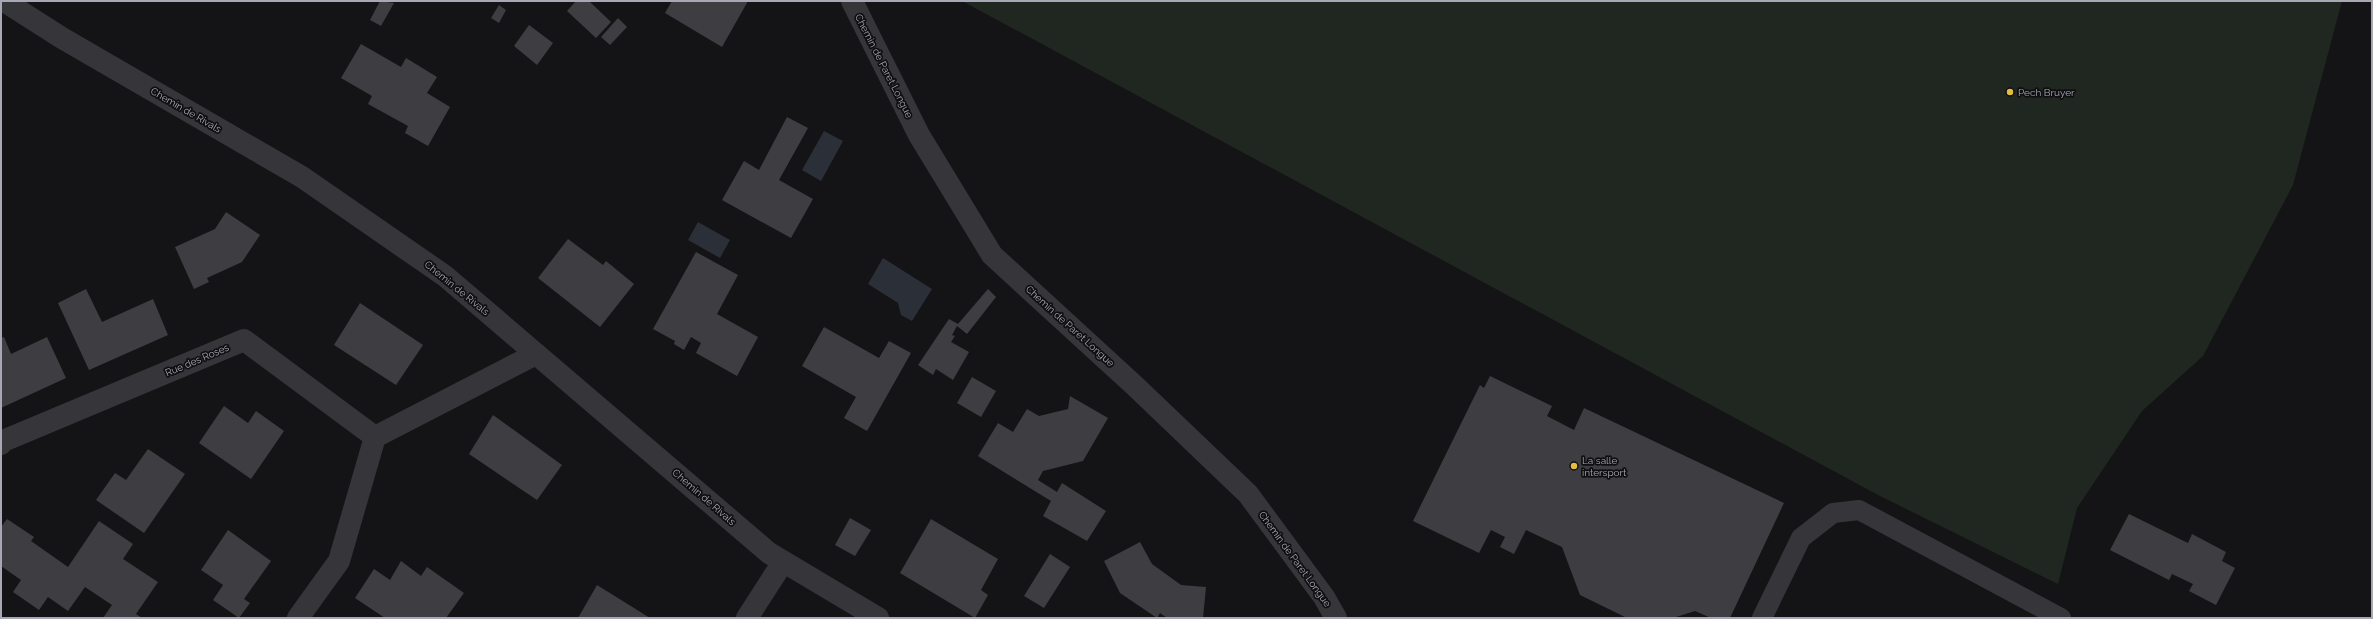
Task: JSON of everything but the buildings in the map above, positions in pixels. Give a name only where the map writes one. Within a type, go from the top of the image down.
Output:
[{"type":"street","name":"Chemin de Rivals","points":[[4,1],[62,38],[302,177],[445,276],[769,553],[878,618]]},
{"type":"street","name":"Chemin de Paret Longue","points":[[852,1],[919,135],[992,255],[1135,386],[1248,494],[1324,597],[1336,618]]},
{"type":"street","name":"Rue des Roses","points":[[1,444],[3,441],[244,340],[375,437]]},
{"type":"street","points":[[298,618],[339,560],[375,437],[536,354]]},
{"type":"street","points":[[747,618],[783,562]]},
{"type":"lane","points":[[1762,618],[1801,538],[1833,513],[1859,510],[2061,618]]},
{"type":"shaded area","points":[[962,1],[2342,1],[2293,185],[2203,356],[2142,411],[2077,508],[2058,584],[1878,495]]},
{"type":"shaded area","points":[[824,131],[843,141],[821,181],[802,170]]},
{"type":"shaded area","points":[[698,222],[730,240],[720,258],[688,240]]},
{"type":"shaded area","points":[[883,258],[932,289],[912,321],[901,315],[898,303],[868,284]]},
{"type":"place","name":"Pech Bruyer","points":[[2010,92]]},
{"type":"place","name":"La salle intersport","points":[[1574,466]]}]
